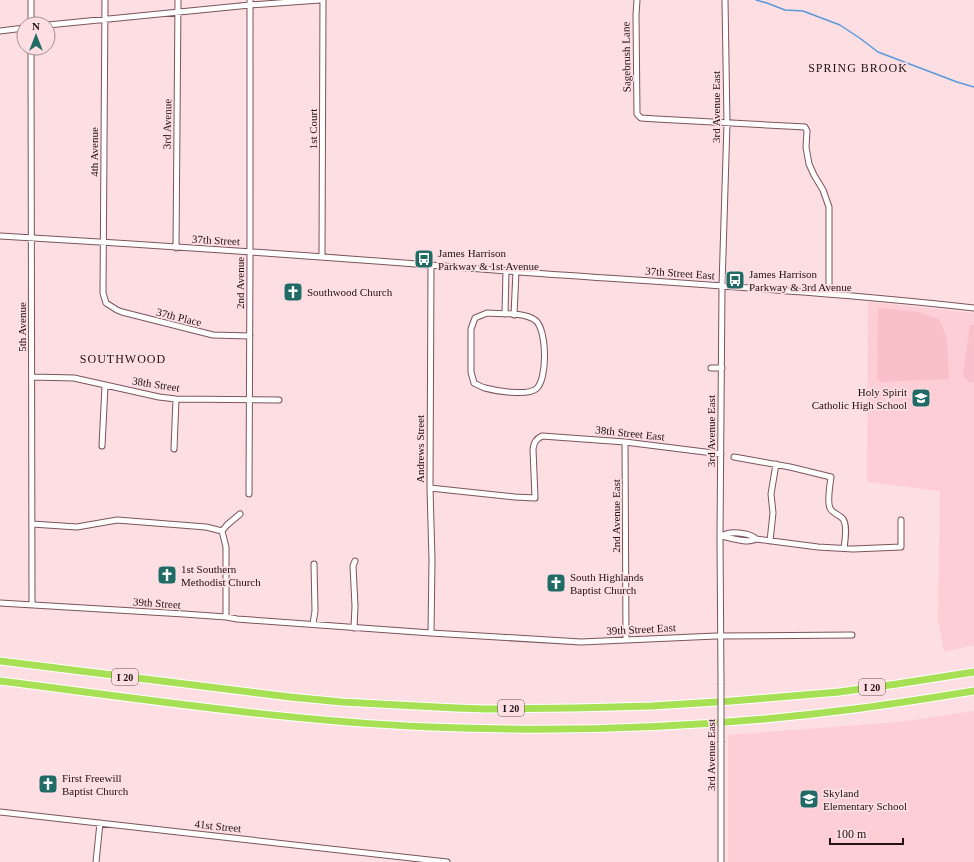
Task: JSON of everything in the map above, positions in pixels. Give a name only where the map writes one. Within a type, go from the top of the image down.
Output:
[{"type":"highway","name":"I 20","points":[[0,661],[290,697],[342,702],[486,709],[652,706],[732,701],[839,692],[973,672]]},
{"type":"highway","name":"I 20","points":[[0,682],[244,712],[297,717],[421,726],[514,729],[613,728],[684,725],[861,708],[974,691]]},
{"type":"street","points":[[31,0],[31,16]]},
{"type":"street","name":"4th Avenue","points":[[105,0],[102,293],[106,303]]},
{"type":"street","name":"3rd Avenue","points":[[176,248],[178,0]]},
{"type":"street","points":[[56,24],[250,3],[322,0]]},
{"type":"street","name":"1st Court","points":[[322,0],[322,257]]},
{"type":"street","name":"Sagebrush Lane","points":[[637,0],[637,114],[641,118],[656,120],[727,123]]},
{"type":"street","name":"3rd Avenue East","points":[[721,862],[720,536],[722,286],[727,123],[725,0]]},
{"type":"street","name":"2nd Avenue","points":[[249,494],[250,3]]},
{"type":"street","points":[[0,31],[16,29]]},
{"type":"street","name":"5th Avenue","points":[[31,56],[32,605]]},
{"type":"street","points":[[727,123],[805,127],[807,131],[806,153],[809,164],[823,190],[828,207],[829,294]]},
{"type":"street","name":"37th Street","points":[[0,236],[431,265]]},
{"type":"street","name":"37th Street East","points":[[431,265],[829,294],[974,308]]},
{"type":"street","name":"Andrews Street","points":[[431,265],[431,633]]},
{"type":"street","points":[[505,314],[506,270]]},
{"type":"street","points":[[514,314],[516,271]]},
{"type":"street","name":"37th Place","points":[[106,303],[122,312],[213,335],[250,336]]},
{"type":"street","points":[[487,314],[505,314],[527,316],[538,322],[544,343],[544,366],[543,378],[540,385],[536,389],[525,392],[514,392],[484,388],[474,383],[471,372],[471,329],[476,318],[487,314]]},
{"type":"street","points":[[711,368],[722,368]]},
{"type":"street","name":"38th Street","points":[[32,377],[74,378],[158,397],[176,399],[279,400]]},
{"type":"street","points":[[102,446],[105,386]]},
{"type":"street","points":[[174,449],[176,399]]},
{"type":"street","name":"38th Street East","points":[[430,488],[515,498],[535,498],[533,449],[534,443],[542,436],[626,442],[721,454]]},
{"type":"street","name":"2nd Avenue East","points":[[626,442],[626,639]]},
{"type":"street","points":[[734,457],[776,464],[831,477],[829,507],[843,518],[845,528],[844,548]]},
{"type":"street","points":[[770,541],[773,513],[771,490],[776,464]]},
{"type":"street","points":[[222,531],[240,514]]},
{"type":"street","points":[[32,524],[71,527],[117,520],[206,527],[222,531]]},
{"type":"street","points":[[720,536],[730,533],[754,536],[756,539],[818,547],[901,547],[901,520]]},
{"type":"street","points":[[222,531],[226,547],[226,618]]},
{"type":"street","points":[[354,561],[354,628]]},
{"type":"street","points":[[314,564],[314,624]]},
{"type":"street","name":"39th Street","points":[[0,603],[431,633]]},
{"type":"street","name":"39th Street East","points":[[431,633],[581,642],[721,636],[852,635]]},
{"type":"street","name":"41st Street","points":[[0,812],[446,862]]},
{"type":"street","points":[[96,862],[100,823]]},
{"type":"shaded area","name":"Holy Spirit Catholic High School","points":[[868,302],[974,313],[974,645],[944,652],[938,621],[940,491],[867,482]]},
{"type":"shaded area","points":[[878,308],[918,312],[939,319],[947,338],[949,379],[880,382],[877,378]]},
{"type":"shaded area","points":[[970,325],[974,325],[974,383],[969,382],[963,375]]},
{"type":"shaded area","name":"Skyland Elementary School","points":[[974,711],[974,862],[728,862],[728,735],[899,722]]},
{"type":"waterway","points":[[756,0],[785,10],[803,11],[840,25],[878,52],[974,87]]},
{"type":"place","name":"James Harrison Parkway & 1st Avenue","points":[[424,259]]},
{"type":"place","name":"James Harrison Parkway & 3rd Avenue","points":[[735,280]]},
{"type":"place","name":"Southwood Church","points":[[293,292]]},
{"type":"place","name":"Holy Spirit Catholic High School","points":[[921,398]]},
{"type":"place","name":"1st Southern Methodist Church","points":[[167,575]]},
{"type":"place","name":"South Highlands Baptist Church","points":[[556,583]]},
{"type":"place","name":"First Freewill Baptist Church","points":[[48,784]]},
{"type":"place","name":"Skyland Elementary School","points":[[809,799]]},
{"type":"district","name":"SPRING BROOK","points":[[858,68]]},
{"type":"district","name":"SOUTHWOOD","points":[[123,359]]}]
